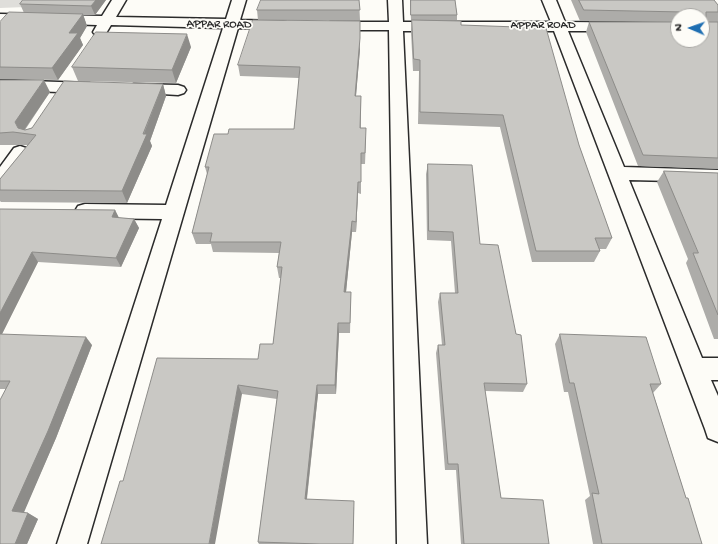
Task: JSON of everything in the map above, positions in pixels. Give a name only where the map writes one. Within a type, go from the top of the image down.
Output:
[{"type":"street","points":[[92,44],[107,22],[119,0]]},
{"type":"street","points":[[72,544],[239,0]]},
{"type":"street","points":[[395,0],[412,544]]},
{"type":"street","points":[[549,0],[718,429]]},
{"type":"street","name":"APPAR ROAD","points":[[0,18],[294,26]]},
{"type":"street","name":"APPAR ROAD","points":[[318,26],[670,27]]},
{"type":"street","points":[[0,85],[178,90]]},
{"type":"street","points":[[0,182],[20,152]]},
{"type":"street","points":[[617,174],[718,176]]},
{"type":"street","points":[[63,211],[174,212]]},
{"type":"street","points":[[694,369],[718,369]]},
{"type":"shaded area","points":[[0,0],[32,0],[26,7],[0,8]]},
{"type":"building","points":[[23,0],[96,0],[91,6],[20,4]]},
{"type":"building","points":[[261,0],[359,0],[360,10],[257,10]]},
{"type":"building","points":[[411,0],[455,0],[457,15],[411,15]]},
{"type":"building","points":[[579,0],[714,0],[718,5],[718,12],[710,12],[710,8],[670,8],[670,12],[584,10]]},
{"type":"building","points":[[9,12],[83,14],[69,33],[78,33],[52,68],[0,67],[0,22]]},
{"type":"building","points":[[253,20],[360,21],[355,96],[361,96],[360,128],[366,128],[365,153],[361,153],[361,182],[358,182],[356,222],[352,221],[344,292],[351,292],[350,323],[338,323],[335,385],[317,385],[305,499],[354,501],[353,544],[258,542],[278,391],[238,385],[209,544],[101,544],[120,481],[123,481],[157,358],[258,359],[260,344],[273,344],[282,267],[277,267],[281,242],[210,242],[212,233],[192,233],[209,167],[205,167],[214,134],[228,134],[229,129],[294,129],[300,67],[238,65]]},
{"type":"building","points":[[412,20],[461,21],[461,25],[546,28],[579,145],[612,238],[595,238],[600,251],[536,251],[503,115],[420,112],[420,60],[414,59]]},
{"type":"building","points":[[589,22],[670,22],[670,48],[710,48],[710,22],[718,22],[718,158],[643,155]]},
{"type":"building","points":[[96,32],[187,34],[172,70],[72,67]]},
{"type":"building","points":[[0,80],[44,80],[15,122],[18,128],[25,130],[32,128],[64,81],[163,84],[143,134],[147,134],[122,191],[0,190],[0,179],[36,135],[13,132],[0,133]]},
{"type":"building","points":[[428,164],[472,165],[480,244],[498,245],[516,334],[521,335],[527,384],[484,383],[501,498],[543,500],[549,544],[464,544],[458,464],[448,464],[438,345],[445,345],[440,293],[458,293],[453,232],[429,231]]},
{"type":"building","points":[[664,171],[718,173],[718,315],[693,253],[698,253]]},
{"type":"building","points":[[0,209],[115,210],[112,217],[134,219],[116,258],[32,252],[0,313]]},
{"type":"building","points":[[0,334],[86,337],[48,431],[12,511],[28,513],[15,544],[0,544],[0,400],[10,381],[0,381]]},
{"type":"building","points":[[560,334],[646,337],[661,384],[650,384],[702,544],[602,544],[592,493],[599,494],[574,383],[570,383]]}]
